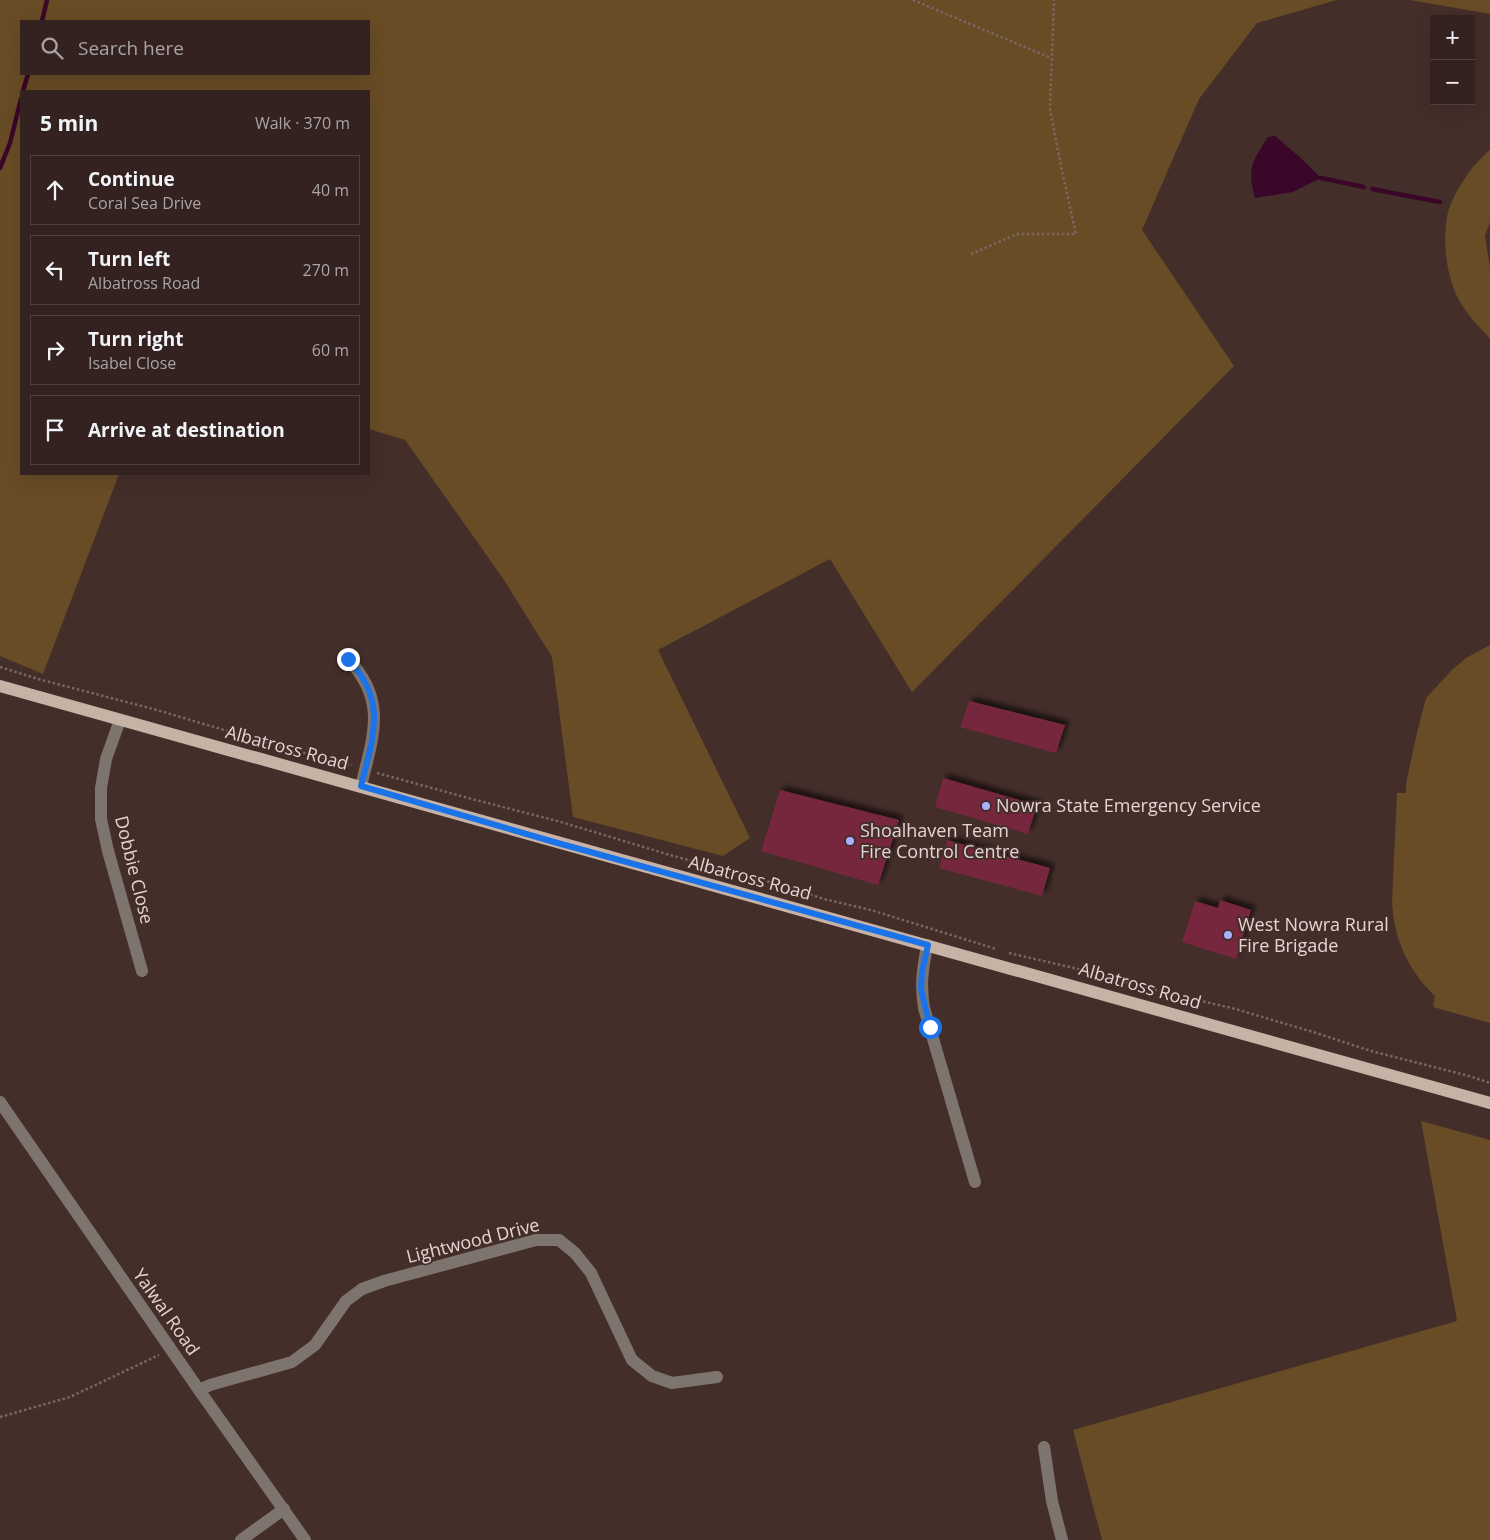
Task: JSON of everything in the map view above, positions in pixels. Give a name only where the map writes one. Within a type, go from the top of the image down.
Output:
[{"type":"main road","name":"Albatross Road","points":[[0,686],[1490,1103]]},
{"type":"street","points":[[348,659],[358,669],[364,679],[374,709],[374,731],[361,786]]},
{"type":"street","name":"Dobbie Close","points":[[120,720],[106,759],[101,788],[101,819],[108,851],[142,971]]},
{"type":"street","points":[[928,945],[922,972],[921,989],[924,1008],[975,1182]]},
{"type":"street","name":"Yalwal Road","points":[[0,1102],[305,1540]]},
{"type":"street","name":"Lightwood Drive","points":[[199,1390],[210,1385],[292,1362],[315,1345],[346,1301],[362,1289],[394,1278],[536,1240],[559,1240],[575,1252],[591,1273],[632,1360],[652,1376],[672,1384],[717,1377]]},
{"type":"street","points":[[1044,1447],[1052,1501],[1062,1540]]},
{"type":"street","points":[[241,1540],[284,1509]]},
{"type":"path","points":[[913,0],[1051,58]]},
{"type":"path","points":[[971,254],[1017,234],[1076,234],[1050,109],[1054,0]]},
{"type":"path","points":[[0,667],[38,679],[125,701],[281,747],[561,822],[661,853],[784,886],[824,899],[871,910],[1000,951]]},
{"type":"path","points":[[1009,953],[1232,1008],[1371,1051],[1490,1083]]},
{"type":"path","points":[[0,1417],[70,1397],[171,1350]]},
{"type":"shaded area","points":[[0,0],[1337,0],[1257,23],[1199,99],[1142,230],[1234,366],[912,692],[830,559],[658,650],[750,838],[723,856],[573,817],[552,657],[502,577],[405,440],[370,429],[370,90],[20,90],[20,475],[119,475],[43,674],[0,656]]},
{"type":"shaded area","points":[[1410,0],[1490,0],[1490,14]]},
{"type":"shaded area","points":[[1275,136],[1321,178],[1293,192],[1255,198],[1251,179],[1252,166],[1268,137]]},
{"type":"shaded area","points":[[1490,150],[1490,222],[1485,236],[1490,267],[1490,339],[1459,300],[1448,270],[1445,238],[1447,217],[1458,189],[1476,163]]},
{"type":"shaded area","points":[[1490,645],[1490,1023],[1433,1007],[1435,995],[1432,994],[1415,973],[1403,952],[1393,916],[1392,903],[1397,793],[1406,793],[1406,784],[1415,741],[1426,698],[1466,658]]},
{"type":"shaded area","points":[[1421,1121],[1490,1140],[1490,1540],[1102,1540],[1073,1430],[1457,1321]]},
{"type":"building","points":[[969,701],[1065,725],[1056,753],[960,727]]},
{"type":"building","name":"Nowra State Emergency Service","points":[[943,778],[1037,805],[1028,834],[935,807]]},
{"type":"building","points":[[780,790],[899,820],[878,885],[761,851]]},
{"type":"building","points":[[947,840],[1050,868],[1042,896],[939,868]]},
{"type":"building","points":[[1220,900],[1251,910],[1236,959],[1182,942],[1195,901],[1218,908]]},
{"type":"waterway","points":[[42,20],[47,0]]},
{"type":"waterway","points":[[23,90],[28,75]]},
{"type":"waterway","points":[[0,168],[10,143],[20,103]]},
{"type":"waterway","points":[[1321,178],[1364,187]]},
{"type":"waterway","points":[[1372,189],[1440,202]]},
{"type":"place","name":"Nowra State Emergency Service","points":[[986,806]]},
{"type":"place","name":"Shoalhaven Team Fire Control Centre","points":[[850,841]]},
{"type":"place","name":"West Nowra Rural Fire Brigade","points":[[1228,935]]},
{"type":"route","points":[[348,659],[358,669],[364,679],[373,701],[375,715],[374,731],[361,786],[554,842],[928,945],[922,972],[921,989],[930,1027]]}]
